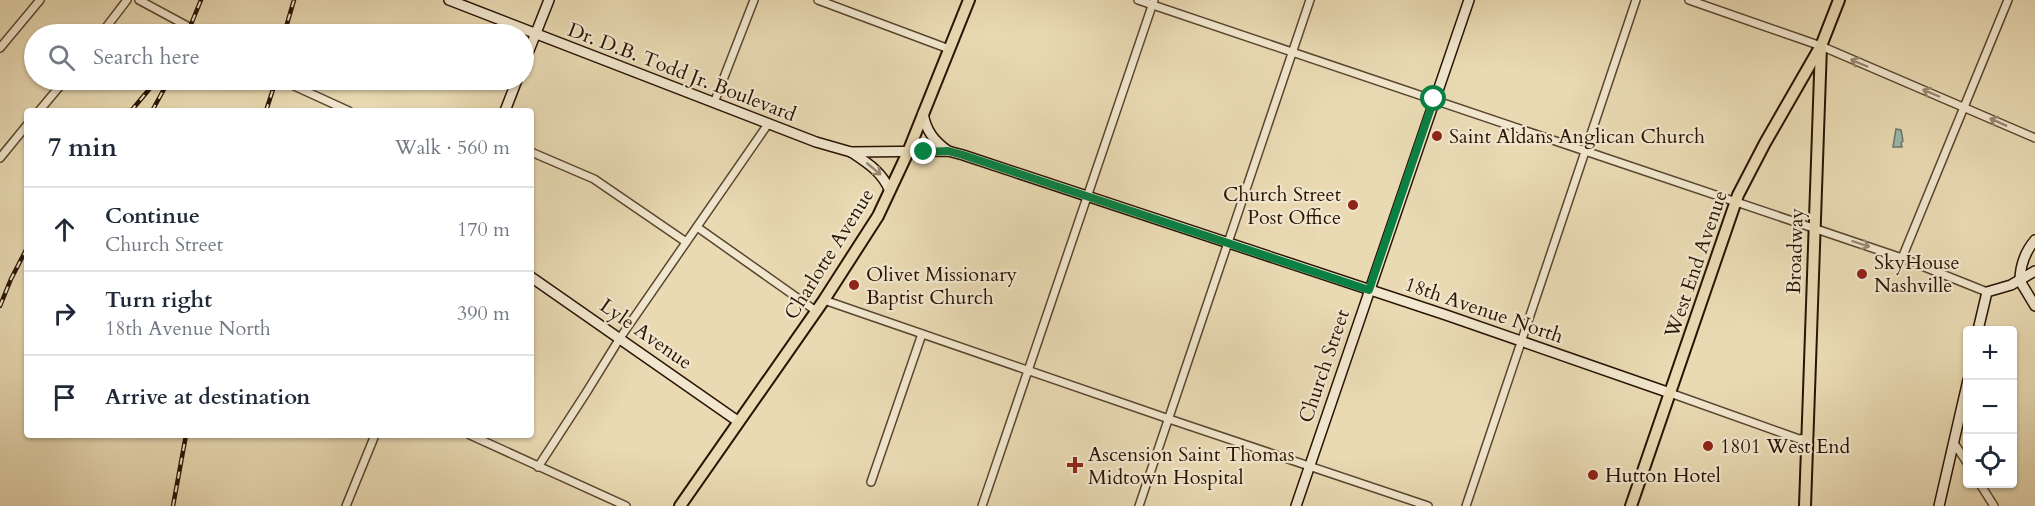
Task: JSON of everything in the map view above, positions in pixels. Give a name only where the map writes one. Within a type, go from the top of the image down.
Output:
[{"type":"main road","name":"Dr. D.B. Todd Jr. Boulevard","points":[[449,0],[471,4],[512,24]]},
{"type":"main road","points":[[535,35],[549,0]]},
{"type":"main road","name":"Charlotte Avenue","points":[[684,505],[864,240],[908,152],[969,0]]},
{"type":"main road","name":"Church Street","points":[[1296,506],[1469,0]]},
{"type":"main road","name":"Broadway","points":[[1805,506],[1821,46],[1839,0]]},
{"type":"main road","name":"Dr. D.B. Todd Jr. Boulevard","points":[[535,35],[816,142],[851,152],[908,152]]},
{"type":"main road","name":"West End Avenue","points":[[1631,506],[1735,202],[1765,143],[1821,46]]},
{"type":"main road","points":[[506,108],[513,90]]},
{"type":"main road","points":[[923,113],[925,126],[930,134],[948,151]]},
{"type":"main road","name":"18th Avenue North","points":[[908,152],[948,151],[1522,341],[1670,393]]},
{"type":"main road","points":[[851,152],[879,171],[890,192]]},
{"type":"main road","points":[[2035,240],[2025,254],[2020,270],[2020,281],[2035,306]]},
{"type":"main road","points":[[1979,326],[1987,292],[2020,281],[2035,271]]},
{"type":"main road","name":"Lyle Avenue","points":[[534,279],[739,422]]},
{"type":"main road","points":[[1939,506],[1963,402]]},
{"type":"street","points":[[0,48],[40,0]]},
{"type":"street","points":[[109,24],[127,0]]},
{"type":"street","points":[[139,0],[183,24]]},
{"type":"street","points":[[714,103],[754,0]]},
{"type":"street","points":[[818,0],[949,49]]},
{"type":"street","points":[[1138,0],[1154,2],[1293,52],[1902,258],[1987,292]]},
{"type":"street","points":[[1139,506],[1310,0]]},
{"type":"street","points":[[1466,506],[1587,152],[1636,0]]},
{"type":"street","points":[[1689,0],[1821,46],[2035,138]]},
{"type":"street","points":[[1902,258],[2008,0]]},
{"type":"street","points":[[982,506],[1154,2]]},
{"type":"street","points":[[42,108],[57,90]]},
{"type":"street","points":[[303,90],[342,108]]},
{"type":"street","points":[[538,467],[620,338],[768,124]]},
{"type":"street","points":[[0,158],[24,129]]},
{"type":"street","points":[[534,153],[594,179],[686,242]]},
{"type":"street","points":[[697,227],[816,311]]},
{"type":"street","points":[[824,300],[1428,506]]},
{"type":"street","points":[[871,482],[922,334]]},
{"type":"street","points":[[1670,393],[1752,420],[1799,439],[1807,438]]},
{"type":"street","points":[[346,506],[374,438]]},
{"type":"street","points":[[476,438],[626,506]]},
{"type":"street","points":[[1954,443],[1963,456]]},
{"type":"street","points":[[1983,488],[1994,506]]},
{"type":"water","points":[[1896,129],[1901,130],[1902,147],[1893,147]]},
{"type":"railway","points":[[191,24],[201,0]]},
{"type":"railway","points":[[287,24],[294,0]]},
{"type":"railway","points":[[134,108],[149,90]]},
{"type":"railway","points":[[154,108],[164,90]]},
{"type":"railway","points":[[267,108],[273,90]]},
{"type":"railway","points":[[0,306],[24,254]]},
{"type":"railway","points":[[173,506],[185,438]]},
{"type":"place","name":"Saint Aldans Anglican Church","points":[[1437,136]]},
{"type":"place","name":"Church Street Post Office","points":[[1353,205]]},
{"type":"place","name":"SkyHouse Nashville","points":[[1862,274]]},
{"type":"place","name":"Olivet Missionary Baptist Church","points":[[854,285]]},
{"type":"place","name":"1801 West End","points":[[1708,446]]},
{"type":"place","name":"Ascension Saint Thomas Midtown Hospital","points":[[1075,465]]},
{"type":"place","name":"Hutton Hotel","points":[[1593,475]]},
{"type":"route","points":[[924,152],[948,151],[963,155],[1369,290],[1434,99]]}]
